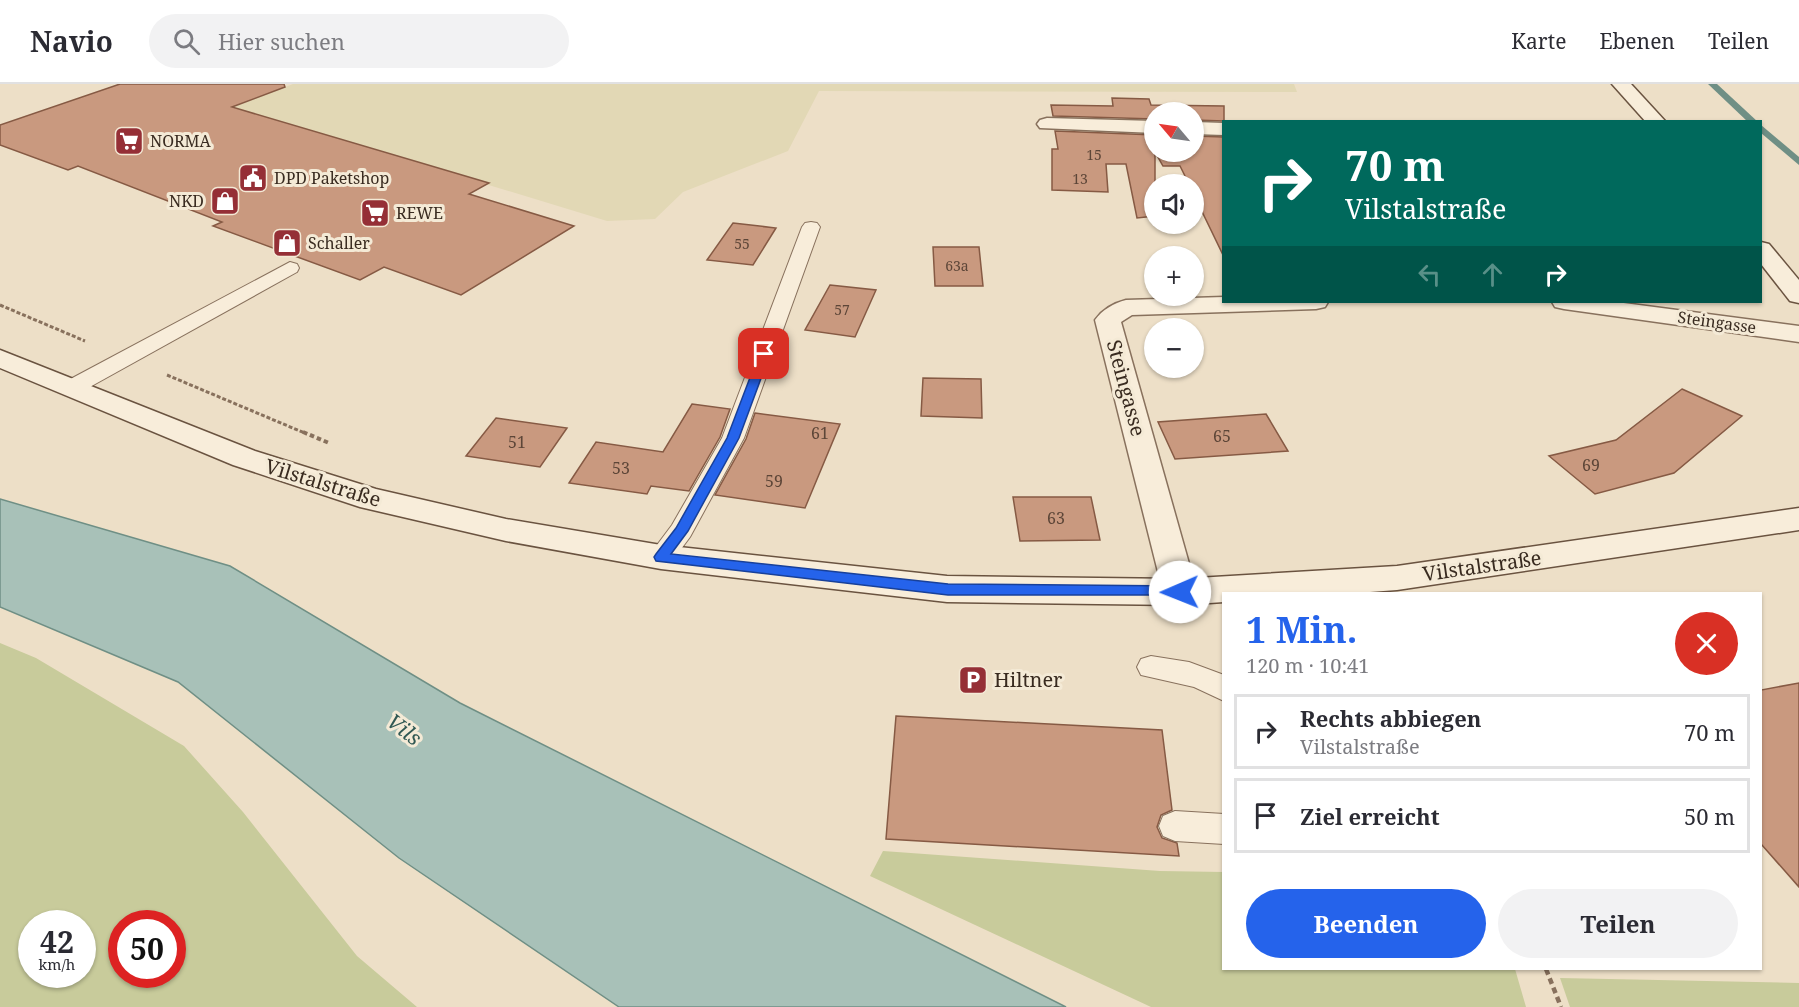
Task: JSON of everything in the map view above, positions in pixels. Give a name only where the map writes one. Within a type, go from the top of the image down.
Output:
[{"type":"main road","points":[[1621,84],[1655,120]]},
{"type":"main road","points":[[1047,124],[1144,127]]},
{"type":"main road","points":[[1204,128],[1222,129]]},
{"type":"main road","points":[[1762,250],[1799,296]]},
{"type":"main road","name":"Steingasse","points":[[1180,592],[1108,320],[1126,308],[1284,303]]},
{"type":"main road","name":"Steingasse","points":[[1572,303],[1799,333]]},
{"type":"main road","name":"Vilstalstraße","points":[[0,358],[244,458],[371,499],[506,530],[661,557],[948,590],[1180,592],[1396,578],[1799,519]]},
{"type":"lane","points":[[661,557],[681,531],[733,438],[811,227]]},
{"type":"lane","points":[[71,388],[290,268]]},
{"type":"lane","points":[[1151,667],[1186,674],[1216,683],[1222,688]]},
{"type":"lane","points":[[1175,826],[1222,829]]},
{"type":"path","points":[[0,305],[332,444]]},
{"type":"path","points":[[1546,970],[1561,1007]]},
{"type":"shaded area","points":[[293,84],[1294,84],[1297,92],[819,91],[788,151],[683,192],[655,219],[607,221],[233,107]]},
{"type":"green space","points":[[0,643],[36,658],[184,746],[243,812],[357,956],[417,1007],[0,1007]]},
{"type":"green space","points":[[883,851],[1160,871],[1222,872],[1222,970],[1515,970],[1526,1007],[1151,1007],[870,876]]},
{"type":"green space","points":[[1560,978],[1799,983],[1799,1007],[1570,1007]]},
{"type":"water","name":"Vils","points":[[0,499],[230,566],[460,703],[1066,1007],[619,1007],[399,858],[178,682],[0,607]]},
{"type":"building","name":"REWE","points":[[120,84],[284,84],[285,87],[232,107],[489,183],[469,194],[574,226],[461,295],[384,267],[360,280],[213,226],[222,222],[78,166],[68,170],[0,145],[0,125]]},
{"type":"building","points":[[1112,98],[1149,99],[1150,102],[1144,102],[1144,119],[1053,116],[1051,105],[1113,106]]},
{"type":"building","points":[[1204,106],[1224,106],[1224,120],[1204,120]]},
{"type":"building","points":[[1055,131],[1144,135],[1144,162],[1155,162],[1155,174],[1144,174],[1144,217],[1137,218],[1126,164],[1106,164],[1108,192],[1052,190],[1052,149],[1058,149]]},
{"type":"building","points":[[1204,136],[1222,137],[1222,253],[1204,216],[1204,174],[1184,174],[1180,166],[1163,166],[1161,162],[1204,162]]},
{"type":"building","points":[[733,223],[776,228],[753,265],[707,260]]},
{"type":"building","points":[[933,247],[979,247],[983,286],[935,286]]},
{"type":"building","points":[[830,285],[876,290],[855,337],[805,330]]},
{"type":"building","points":[[923,378],[981,379],[982,418],[921,416]]},
{"type":"building","points":[[1682,389],[1742,416],[1674,473],[1595,494],[1549,456],[1616,440]]},
{"type":"building","points":[[692,404],[730,409],[720,437],[689,491],[651,486],[647,494],[569,483],[596,442],[663,452]]},
{"type":"building","points":[[755,413],[840,424],[805,508],[715,495],[746,439]]},
{"type":"building","points":[[1266,414],[1288,451],[1175,459],[1158,422]]},
{"type":"building","points":[[496,418],[567,428],[540,467],[466,456]]},
{"type":"building","points":[[1013,497],[1091,497],[1100,540],[1020,541]]},
{"type":"building","points":[[1799,683],[1799,887],[1762,845],[1762,690]]},
{"type":"building","points":[[896,716],[1162,730],[1172,810],[1161,815],[1157,827],[1162,838],[1177,843],[1179,856],[886,839]]},
{"type":"waterway","points":[[1712,84],[1752,120]]},
{"type":"waterway","points":[[1762,129],[1799,162]]},
{"type":"place","name":"NORMA","points":[[129,141]]},
{"type":"place","name":"DPD Paketshop","points":[[253,178]]},
{"type":"place","name":"NKD","points":[[225,201]]},
{"type":"place","name":"REWE","points":[[375,213]]},
{"type":"place","name":"Schaller","points":[[287,243]]},
{"type":"place","name":"Hiltner","points":[[973,680]]},
{"type":"route","points":[[764,354],[733,438],[681,531],[661,557],[948,590],[1180,592]]}]
